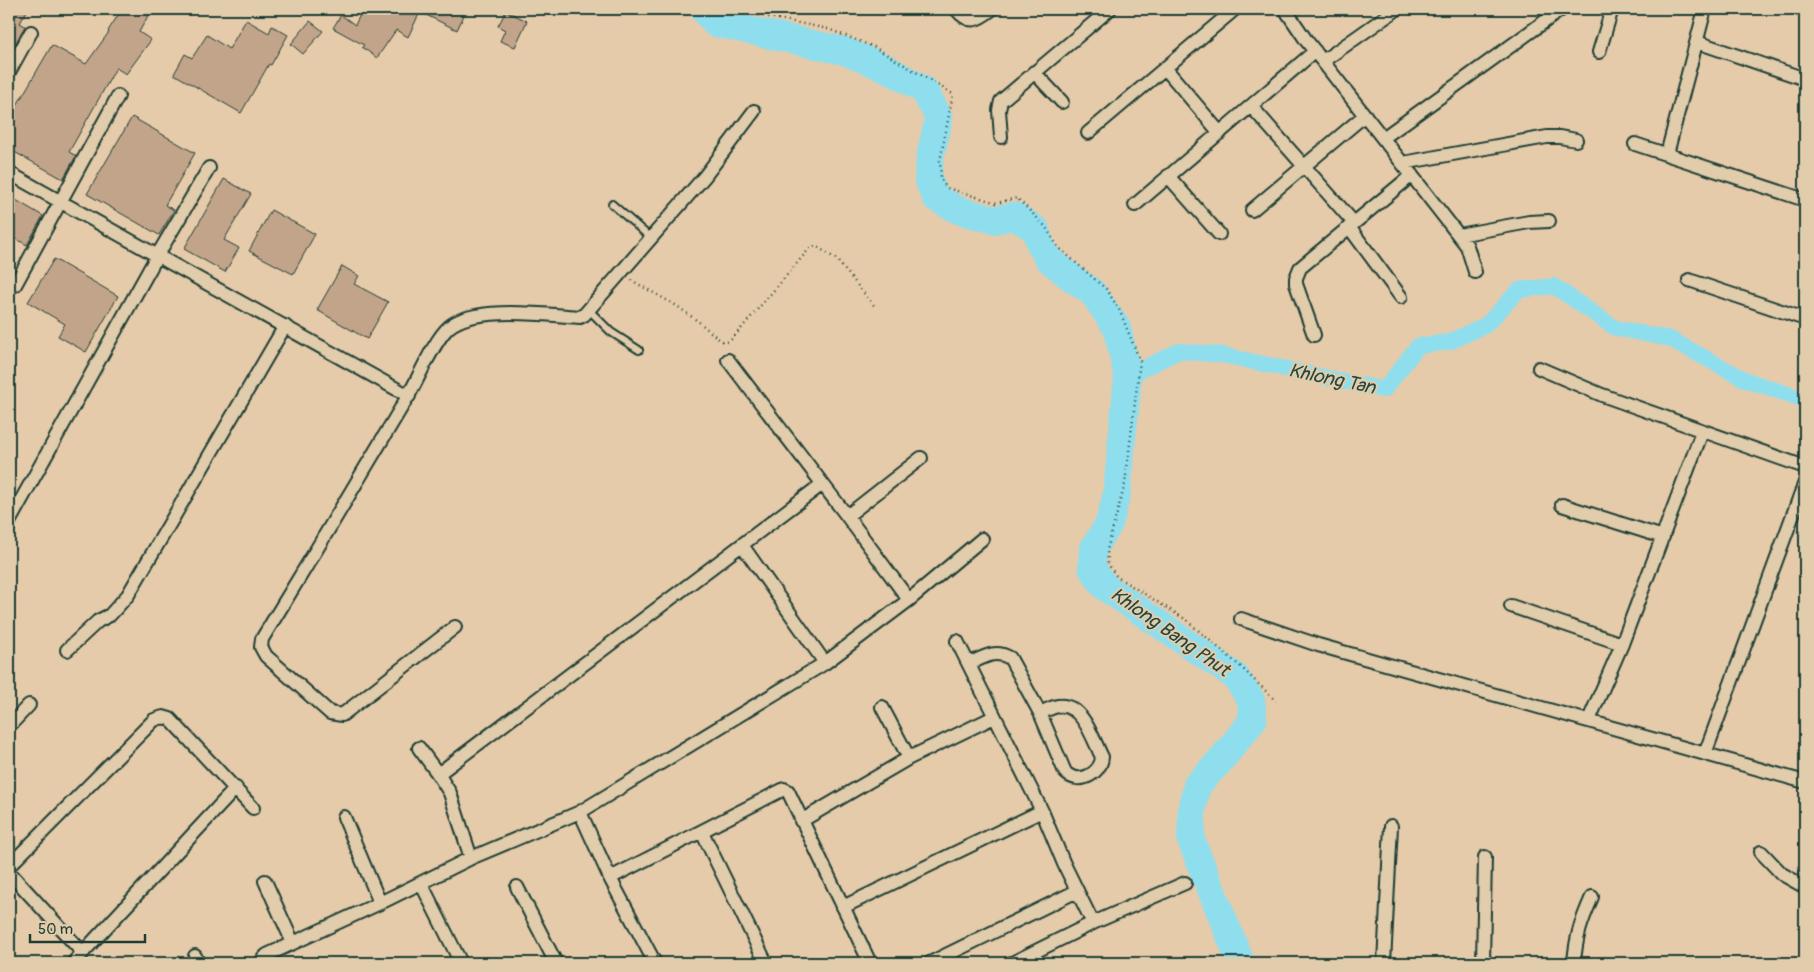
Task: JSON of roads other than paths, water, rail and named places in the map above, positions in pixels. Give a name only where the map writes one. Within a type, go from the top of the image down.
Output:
[{"type":"street","points":[[956,9],[963,18],[968,20],[979,18],[992,9]]},
{"type":"street","points":[[1001,137],[999,110],[1001,101],[1110,9]]},
{"type":"street","points":[[1088,133],[1235,9]]},
{"type":"street","points":[[1285,9],[1319,56],[1459,235],[1470,252],[1475,272]]},
{"type":"street","points":[[1135,205],[1251,106],[1319,56],[1397,9]]},
{"type":"street","points":[[1383,138],[1562,9]]},
{"type":"street","points":[[1600,52],[1612,9]]},
{"type":"street","points":[[1667,154],[1705,9]]},
{"type":"street","points":[[9,72],[31,32]]},
{"type":"street","points":[[1697,42],[1805,79]]},
{"type":"street","points":[[1165,68],[1220,133]]},
{"type":"street","points":[[1034,72],[1062,102]]},
{"type":"street","points":[[15,285],[118,96]]},
{"type":"street","points":[[1251,106],[1304,166],[1351,225],[1401,297]]},
{"type":"street","points":[[455,627],[342,715],[330,713],[266,656],[261,647],[262,639],[409,396],[439,340],[450,326],[484,314],[505,313],[580,317],[590,311],[705,176],[754,111]]},
{"type":"street","points":[[1252,210],[1365,115]]},
{"type":"street","points":[[1403,163],[1547,136],[1576,140]]},
{"type":"street","points":[[1635,144],[1805,200]]},
{"type":"street","points":[[9,522],[157,256],[209,168]]},
{"type":"street","points":[[9,173],[409,396]]},
{"type":"street","points":[[1168,176],[1219,234]]},
{"type":"street","points":[[1314,335],[1296,284],[1296,278],[1303,264],[1412,176]]},
{"type":"street","points":[[1459,235],[1530,222],[1549,221]]},
{"type":"street","points":[[1689,280],[1805,319]]},
{"type":"street","points":[[67,650],[98,621],[110,615],[128,595],[285,326]]},
{"type":"street","points":[[728,360],[909,600]]},
{"type":"street","points":[[1539,368],[1602,395],[1805,468]]},
{"type":"street","points":[[1589,720],[1622,644],[1702,432]]},
{"type":"street","points":[[847,516],[921,458]]},
{"type":"street","points":[[1705,754],[1805,482]]},
{"type":"street","points":[[438,774],[821,484]]},
{"type":"street","points":[[1562,505],[1663,537]]},
{"type":"street","points":[[262,963],[267,955],[380,903],[471,858],[580,812],[825,663],[909,600],[982,539]]},
{"type":"street","points":[[742,545],[825,663]]},
{"type":"street","points":[[1511,606],[1622,644]]},
{"type":"street","points":[[1241,619],[1318,645],[1805,782]]},
{"type":"street","points":[[957,641],[1042,811],[1064,864],[1093,922]]},
{"type":"street","points":[[969,664],[990,654],[1002,653],[1010,658],[1040,713],[1069,777],[1081,779],[1097,770],[1101,764],[1102,757],[1080,715],[1070,708],[1058,706],[1040,713]]},
{"type":"street","points":[[9,726],[29,705]]},
{"type":"street","points":[[882,707],[908,758]]},
{"type":"street","points":[[801,821],[908,758],[994,716]]},
{"type":"street","points":[[9,866],[128,745],[154,720],[163,717],[170,719],[253,808]]},
{"type":"street","points":[[419,748],[450,793],[471,858]]},
{"type":"street","points":[[73,963],[236,788]]},
{"type":"street","points":[[610,878],[784,790],[788,791],[870,963]]},
{"type":"street","points":[[843,907],[1042,811]]},
{"type":"street","points":[[580,812],[610,878],[655,963]]},
{"type":"street","points":[[344,817],[380,903]]},
{"type":"street","points":[[1384,963],[1391,826]]},
{"type":"street","points":[[702,832],[766,963]]},
{"type":"street","points":[[1761,852],[1782,874],[1805,887]]},
{"type":"street","points":[[1483,963],[1486,857]]},
{"type":"street","points":[[9,872],[82,953]]},
{"type":"street","points":[[266,881],[292,943]]},
{"type":"street","points":[[420,883],[461,963]]},
{"type":"street","points":[[1012,963],[1093,922],[1185,883]]},
{"type":"street","points":[[517,886],[556,963]]},
{"type":"street","points":[[930,963],[1077,891]]},
{"type":"street","points":[[1574,963],[1581,922],[1592,897]]},
{"type":"lane","points":[[612,204],[652,239]]},
{"type":"lane","points":[[590,311],[611,332],[639,350]]},
{"type":"waterway","name":"Khlong Bang Phut","points":[[703,9],[715,23],[844,51],[886,68],[924,90],[939,118],[930,157],[928,179],[936,198],[958,210],[994,220],[1015,216],[1036,230],[1040,244],[1049,259],[1092,292],[1117,328],[1128,376],[1117,493],[1109,524],[1093,549],[1092,568],[1105,587],[1235,676],[1251,700],[1253,720],[1221,760],[1197,785],[1192,809],[1191,840],[1241,963]]},
{"type":"waterway","name":"Khlong Tan","points":[[1128,376],[1179,351],[1222,355],[1384,390],[1418,346],[1449,342],[1486,325],[1519,290],[1554,286],[1615,328],[1670,339],[1746,380],[1805,400]]}]
